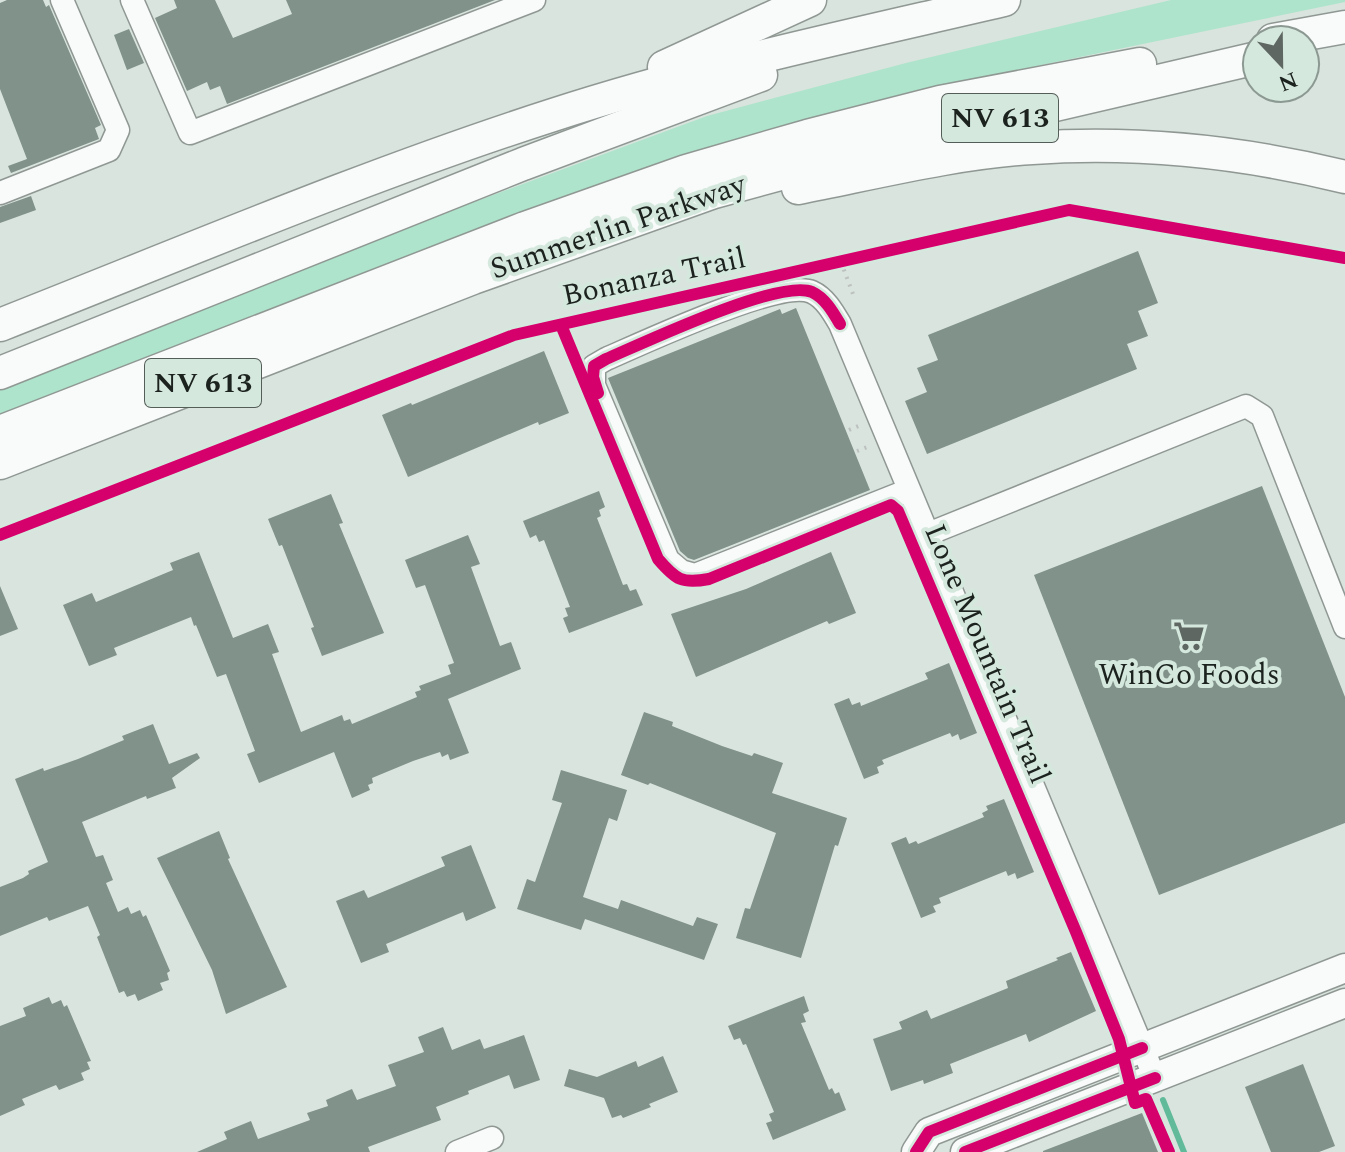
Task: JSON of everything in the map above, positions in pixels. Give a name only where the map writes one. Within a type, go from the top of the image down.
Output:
[{"type":"highway","points":[[586,105],[810,0]]},
{"type":"highway","points":[[0,325],[408,165],[586,105],[730,65],[1004,0]]},
{"type":"highway","points":[[0,373],[501,172],[895,25]]},
{"type":"highway","points":[[1321,31],[1345,27]]},
{"type":"highway","points":[[1321,44],[1345,39]]},
{"type":"highway","points":[[0,432],[510,233],[686,171],[940,102],[1241,46]]},
{"type":"highway","name":"Summerlin Parkway","points":[[0,463],[473,278],[745,182],[873,148],[1241,62]]},
{"type":"highway","points":[[633,220],[959,157],[1032,148],[1176,150],[1247,157],[1345,177]]},
{"type":"main road","points":[[916,1152],[929,1132],[1345,968]]},
{"type":"main road","points":[[965,1152],[1345,1003]]},
{"type":"street","points":[[0,193],[109,150],[118,130],[62,0]]},
{"type":"street","points":[[132,0],[190,133],[534,0]]},
{"type":"street","points":[[909,490],[695,575],[681,571],[668,560],[594,385],[594,366],[733,306],[786,291],[810,291],[827,303],[840,324],[1155,1078]]},
{"type":"street","points":[[928,534],[1246,406],[1262,416],[1345,627]]},
{"type":"street","points":[[457,1152],[492,1138]]},
{"type":"path","points":[[826,266],[856,259]]},
{"type":"path","points":[[841,262],[853,294]]},
{"type":"path","points":[[849,430],[865,423]]},
{"type":"path","points":[[857,451],[873,445]]},
{"type":"green space","points":[[1171,0],[1345,2],[969,80],[728,142],[564,198],[0,416],[0,389],[333,254],[707,116],[906,63]]},
{"type":"building","points":[[7,0],[43,0],[46,7],[49,5],[101,125],[95,128],[99,139],[11,173],[8,166],[27,159],[0,89],[0,3]]},
{"type":"building","points":[[174,0],[215,0],[233,38],[292,14],[286,0],[495,0],[227,104],[220,86],[210,90],[207,82],[187,91],[155,18],[177,8]]},
{"type":"building","points":[[129,29],[144,63],[127,70],[114,35]]},
{"type":"building","points":[[31,196],[36,210],[0,223],[0,207]]},
{"type":"building","points":[[1138,251],[1158,303],[1138,311],[1148,336],[1127,344],[1137,369],[927,454],[905,401],[927,392],[917,368],[938,360],[928,335]]},
{"type":"building","points":[[796,308],[870,490],[694,560],[688,558],[680,551],[608,378],[780,309],[782,314]]},
{"type":"building","points":[[544,351],[569,413],[539,425],[538,422],[408,477],[382,415]]},
{"type":"building","name":"WinCo Foods","points":[[1262,486],[1345,697],[1345,823],[1159,895],[1034,575]]},
{"type":"building","points":[[599,491],[605,507],[599,510],[601,516],[597,518],[623,585],[627,584],[630,591],[636,589],[643,605],[569,633],[563,618],[568,616],[565,608],[570,607],[544,540],[539,542],[536,535],[530,538],[523,521]]},
{"type":"building","points":[[331,494],[343,523],[339,524],[384,633],[322,656],[282,545],[279,546],[268,519]]},
{"type":"building","points":[[468,535],[480,564],[471,567],[500,646],[511,642],[521,669],[448,699],[469,753],[450,760],[448,754],[442,757],[440,752],[413,761],[372,778],[373,783],[368,785],[370,790],[352,798],[334,752],[259,783],[247,754],[255,751],[226,674],[217,677],[191,617],[114,648],[117,655],[89,666],[63,605],[92,593],[96,602],[173,570],[170,563],[199,552],[233,638],[268,624],[279,652],[272,654],[301,732],[342,715],[344,721],[350,719],[352,724],[417,697],[415,692],[421,690],[419,686],[451,674],[448,665],[454,663],[425,585],[416,588],[405,560]]},
{"type":"building","points":[[831,552],[856,613],[829,624],[827,621],[696,677],[671,614],[746,589]]},
{"type":"building","points":[[0,586],[18,629],[0,636]]},
{"type":"building","points":[[949,663],[977,733],[960,740],[958,734],[952,737],[950,733],[882,760],[884,764],[877,767],[879,773],[864,779],[834,704],[849,698],[852,705],[860,702],[861,706],[928,679],[925,673]]},
{"type":"building","points":[[644,712],[673,722],[672,726],[722,746],[783,763],[772,793],[847,818],[838,846],[835,845],[801,958],[736,938],[745,908],[750,909],[776,833],[650,783],[648,785],[621,775]]},
{"type":"building","points":[[153,724],[169,764],[197,753],[200,758],[172,778],[176,788],[147,799],[146,796],[82,822],[96,857],[103,855],[113,880],[106,883],[118,912],[128,907],[131,914],[140,910],[143,917],[146,915],[170,971],[167,973],[169,980],[160,983],[163,990],[138,1001],[135,994],[127,997],[124,991],[119,993],[88,906],[49,921],[47,917],[0,936],[0,887],[23,878],[29,874],[28,871],[48,862],[15,779],[78,759]]},
{"type":"building","points":[[561,770],[627,790],[617,821],[609,818],[583,897],[618,909],[621,900],[693,926],[697,917],[718,924],[704,960],[585,919],[581,930],[517,909],[527,879],[535,882],[562,803],[552,800]]},
{"type":"building","points":[[1004,799],[1034,872],[1017,879],[1015,873],[1008,876],[1006,871],[939,898],[941,903],[933,906],[936,912],[921,918],[891,843],[906,837],[909,844],[916,841],[918,844],[984,817],[982,813],[988,810],[986,806]]},
{"type":"building","points":[[219,831],[228,859],[287,987],[226,1014],[212,970],[157,858]]},
{"type":"building","points":[[471,845],[496,908],[466,921],[463,912],[386,944],[389,952],[361,963],[336,901],[364,890],[368,898],[445,866],[441,857]]},
{"type":"building","points":[[1071,952],[1096,1011],[1029,1042],[1026,1034],[950,1064],[953,1073],[924,1084],[923,1080],[891,1091],[873,1039],[902,1029],[899,1022],[927,1010],[931,1019],[1008,988],[1006,981]]},
{"type":"building","points":[[804,996],[809,1011],[803,1014],[806,1022],[801,1023],[829,1090],[832,1088],[835,1094],[839,1092],[846,1110],[773,1140],[766,1123],[772,1121],[769,1114],[774,1112],[746,1044],[743,1045],[740,1038],[734,1040],[728,1026]]},
{"type":"building","points":[[49,997],[52,1004],[61,1000],[64,1007],[67,1005],[91,1061],[87,1062],[90,1069],[81,1073],[84,1080],[59,1090],[56,1085],[22,1099],[25,1105],[0,1116],[0,1026],[26,1016],[23,1008]]},
{"type":"building","points":[[443,1027],[452,1050],[480,1039],[484,1049],[524,1035],[540,1080],[514,1089],[509,1075],[468,1091],[469,1094],[436,1107],[441,1120],[368,1147],[370,1152],[197,1152],[227,1139],[224,1132],[251,1121],[258,1139],[310,1120],[307,1113],[328,1106],[326,1100],[352,1089],[357,1100],[396,1086],[388,1065],[424,1052],[418,1037]]},
{"type":"building","points":[[663,1056],[678,1092],[623,1118],[621,1115],[612,1118],[604,1098],[564,1086],[569,1069],[597,1077],[636,1061],[638,1067]]},
{"type":"building","points":[[1303,1064],[1335,1146],[1319,1152],[1271,1152],[1245,1087]]},
{"type":"building","points":[[1142,1113],[1158,1152],[1043,1152],[1043,1151]]},
{"type":"waterway","points":[[1163,1100],[1184,1152]]},
{"type":"cycle path","name":"Bonanza Trail","points":[[0,535],[514,335],[1069,210],[1345,258]]},
{"type":"cycle path","points":[[598,393],[593,377],[594,366],[606,359],[710,315],[771,294],[795,290],[812,292],[825,302],[840,324]]},
{"type":"cycle path","name":"Bonanza Trail","points":[[561,325],[658,559],[680,579],[709,579],[891,505],[898,511],[1119,1039],[1135,1103],[1146,1099],[1169,1152]]},
{"type":"cycle path","points":[[916,1152],[929,1132],[1142,1048]]},
{"type":"cycle path","points":[[965,1152],[1155,1078]]},
{"type":"place","name":"WinCo Foods","points":[[1189,636]]}]
